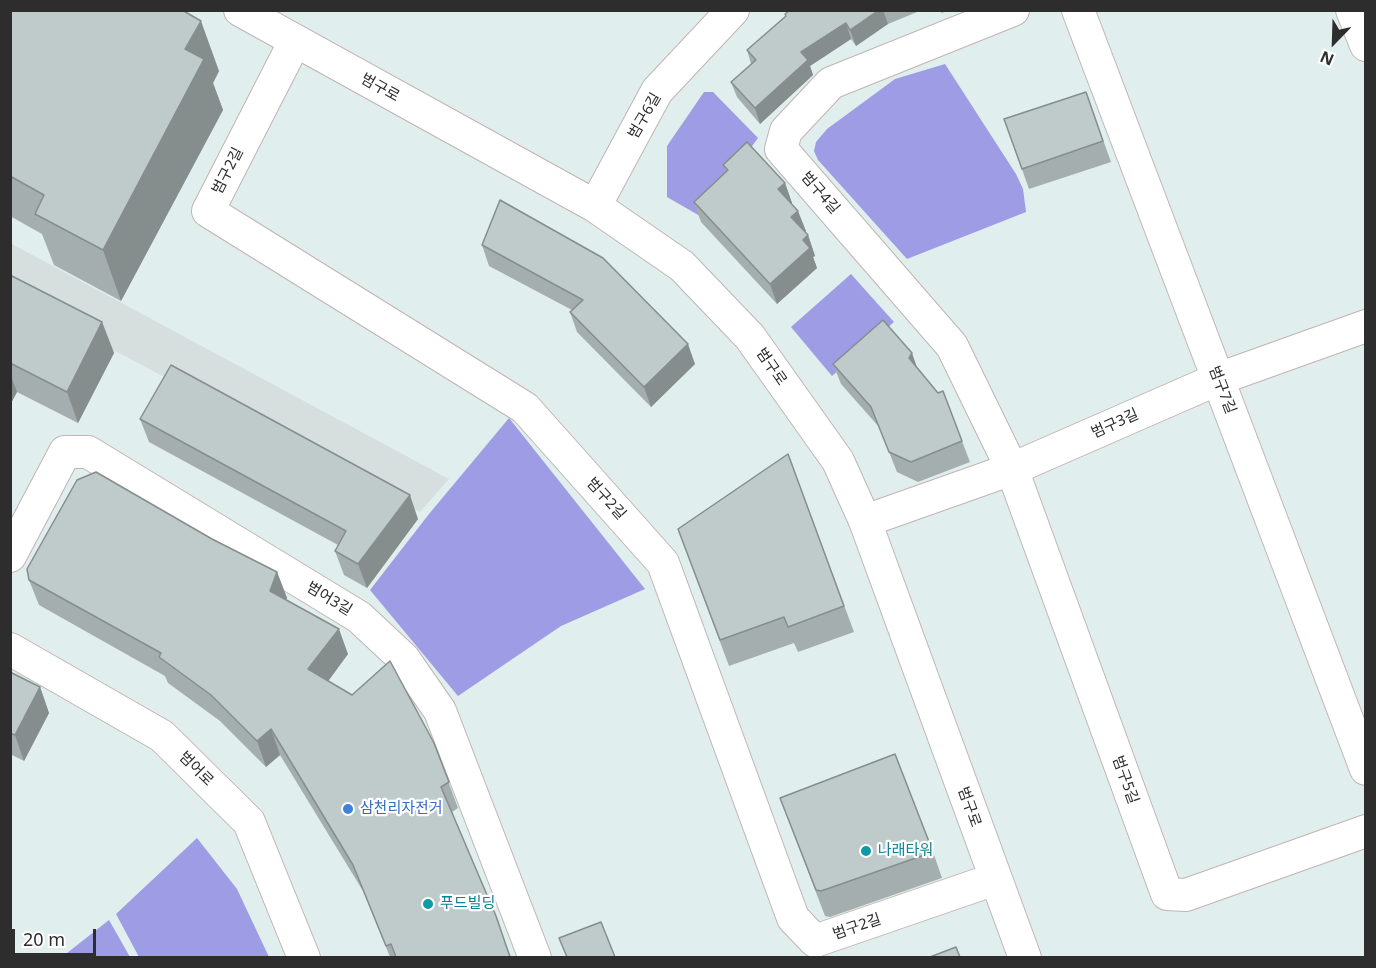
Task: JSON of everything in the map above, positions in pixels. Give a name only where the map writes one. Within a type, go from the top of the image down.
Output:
[{"type":"street","name":"범구로","points":[[240,10],[595,206],[682,266],[750,337],[838,461],[865,521],[1025,957]]},
{"type":"street","name":"범구6길","points":[[595,206],[657,92],[733,10]]},
{"type":"street","name":"범구4길","points":[[1012,469],[952,346],[781,148],[786,131],[831,83],[1013,10]]},
{"type":"street","name":"범구7길","points":[[1078,10],[1365,769]]},
{"type":"street","points":[[1352,10],[1365,45]]},
{"type":"street","name":"범구2길","points":[[295,41],[208,211],[525,408],[663,563],[794,918],[815,941],[995,879]]},
{"type":"street","name":"범구3길","points":[[865,521],[1012,469],[1218,379],[1365,326]]},
{"type":"street","name":"범어3길","points":[[10,556],[65,452],[87,452],[359,617],[404,659],[440,711],[535,957]]},
{"type":"street","name":"범구5길","points":[[1012,469],[1167,894],[1186,895],[1365,831]]},
{"type":"street","name":"범어로","points":[[10,649],[162,736],[249,822],[304,957]]},
{"type":"shaded area","points":[[945,64],[1016,174],[1023,189],[1026,212],[907,259],[818,160],[814,151],[816,142],[827,129],[895,79]]},
{"type":"shaded area","points":[[704,92],[713,92],[758,138],[700,216],[667,197],[667,146]]},
{"type":"shaded area","points":[[10,243],[449,479],[420,512],[11,296]]},
{"type":"shaded area","points":[[851,274],[894,322],[832,376],[791,327]]},
{"type":"shaded area","points":[[509,418],[645,589],[561,626],[458,696],[370,590],[429,514]]},
{"type":"shaded area","points":[[197,838],[237,889],[269,957],[139,957],[116,914]]},
{"type":"shaded area","points":[[109,920],[130,957],[62,957]]},
{"type":"building","points":[[10,10],[182,10],[201,21],[185,49],[204,59],[103,250],[35,214],[44,195],[10,176]]},
{"type":"building","points":[[790,10],[879,10],[850,30],[846,23],[801,52],[808,60],[755,108],[731,82],[756,60],[747,50]]},
{"type":"building","points":[[1086,92],[1103,141],[1022,169],[1004,119]]},
{"type":"building","points":[[747,142],[785,183],[778,189],[798,211],[791,217],[808,235],[803,240],[810,248],[770,284],[694,202],[728,170],[723,165]]},
{"type":"building","points":[[500,200],[603,258],[688,344],[644,387],[570,312],[583,300],[482,245]]},
{"type":"building","points":[[10,275],[102,322],[67,392],[10,363]]},
{"type":"building","points":[[883,320],[912,353],[909,358],[938,393],[943,391],[962,441],[911,462],[889,452],[871,407],[833,364]]},
{"type":"building","points":[[171,365],[410,495],[358,564],[335,551],[346,531],[140,419]]},
{"type":"building","points":[[788,454],[844,606],[788,627],[784,617],[720,640],[678,529]]},
{"type":"building","points":[[96,472],[212,539],[277,572],[270,591],[339,629],[308,669],[352,695],[390,661],[434,743],[449,782],[441,787],[496,916],[510,957],[396,957],[391,944],[386,946],[353,865],[271,729],[257,741],[211,695],[159,657],[161,653],[29,580],[27,569],[77,480]]},
{"type":"building","points":[[10,672],[40,687],[15,735],[10,733]]},
{"type":"building","name":"나래타워","points":[[895,754],[933,852],[821,891],[816,890],[780,798]]},
{"type":"building","points":[[601,922],[615,957],[567,957],[559,938]]},
{"type":"building","points":[[956,947],[960,957],[930,957]]},
{"type":"place","name":"삼천리자전거","points":[[348,809]]},
{"type":"place","name":"나래타워","points":[[866,851]]},
{"type":"place","name":"푸드빌딩","points":[[428,904]]}]
